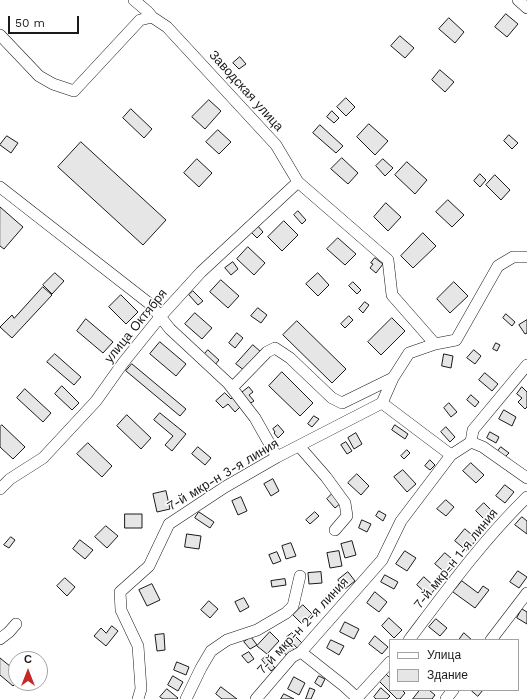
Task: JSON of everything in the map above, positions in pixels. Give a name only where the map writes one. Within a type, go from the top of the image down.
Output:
[{"type":"street","name":"Заводская улица","points":[[134,0],[152,17],[167,27],[276,145],[298,182],[388,260],[392,294],[435,344]]},
{"type":"street","points":[[518,0],[527,8]]},
{"type":"street","points":[[0,35],[39,76],[53,84],[74,91],[133,26],[140,20],[152,17]]},
{"type":"street","name":"улица Октября","points":[[0,489],[10,479],[43,458],[96,401],[123,363],[160,317],[201,272],[298,182]]},
{"type":"street","points":[[0,187],[150,304],[170,330],[228,382],[255,418],[278,457]]},
{"type":"street","points":[[450,455],[382,403],[393,378],[409,353],[435,344],[456,340],[498,266],[513,257],[527,257]]},
{"type":"street","points":[[232,388],[267,352],[275,348],[290,358],[332,398],[342,402],[393,378]]},
{"type":"street","points":[[527,365],[473,430],[471,442],[483,447],[527,478]]},
{"type":"street","name":"7-й мкр-н 3-я линия","points":[[138,699],[141,689],[138,646],[121,610],[120,592],[150,566],[169,524],[278,457],[382,403]]},
{"type":"street","name":"7-й мкр-н 2-я линия","points":[[256,699],[292,657],[301,652],[382,560],[400,521],[450,455],[471,442]]},
{"type":"street","points":[[299,446],[326,477],[345,503],[347,516],[335,530]]},
{"type":"street","name":"7-й мкр-н 1-я линия","points":[[410,639],[463,570],[512,511],[527,497]]},
{"type":"street","points":[[186,699],[211,651],[226,640],[257,630],[286,613],[293,606],[300,576]]},
{"type":"street","points":[[492,639],[527,593]]},
{"type":"street","points":[[0,639],[16,624]]},
{"type":"street","points":[[301,652],[357,698],[389,663]]},
{"type":"building","points":[[506,14],[518,24],[507,37],[495,27]]},
{"type":"building","points":[[449,18],[464,32],[455,43],[439,29]]},
{"type":"building","points":[[400,36],[414,48],[405,58],[391,46]]},
{"type":"building","points":[[240,57],[246,64],[239,69],[233,63]]},
{"type":"building","points":[[440,70],[454,82],[445,92],[432,80]]},
{"type":"building","points":[[346,98],[355,107],[346,116],[337,107]]},
{"type":"building","points":[[209,100],[221,111],[205,129],[192,117]]},
{"type":"building","points":[[131,109],[152,129],[144,138],[123,118]]},
{"type":"building","points":[[332,111],[339,118],[334,123],[327,117]]},
{"type":"building","points":[[369,124],[388,141],[375,155],[357,137]]},
{"type":"building","points":[[320,125],[343,146],[336,153],[313,133]]},
{"type":"building","points":[[218,130],[231,142],[219,154],[206,142]]},
{"type":"building","points":[[509,135],[518,143],[512,149],[504,141]]},
{"type":"building","points":[[7,136],[18,143],[11,153],[0,145]]},
{"type":"building","points":[[81,142],[166,220],[143,245],[58,167]]},
{"type":"building","points":[[342,158],[358,173],[348,184],[331,169]]},
{"type":"building","points":[[197,159],[212,173],[199,187],[184,173]]},
{"type":"building","points":[[383,159],[393,168],[385,176],[376,166]]},
{"type":"building","points":[[407,162],[427,180],[415,194],[395,175]]},
{"type":"building","points":[[480,174],[486,180],[480,187],[474,181]]},
{"type":"building","points":[[495,175],[510,190],[501,200],[486,185]]},
{"type":"building","points":[[448,200],[464,215],[452,227],[436,212]]},
{"type":"building","points":[[386,203],[401,217],[388,231],[374,217]]},
{"type":"building","points":[[0,207],[23,227],[4,249],[0,246]]},
{"type":"building","points":[[298,211],[306,220],[302,224],[294,215]]},
{"type":"building","points":[[284,221],[298,235],[282,251],[268,237]]},
{"type":"building","points":[[257,225],[263,232],[257,238],[250,231]]},
{"type":"building","points":[[423,233],[436,246],[413,268],[401,256]]},
{"type":"building","points":[[338,238],[356,254],[345,265],[327,249]]},
{"type":"building","points":[[248,247],[265,263],[254,275],[237,259]]},
{"type":"building","points":[[375,258],[383,264],[376,273],[370,268],[373,264],[371,263]]},
{"type":"building","points":[[233,262],[238,269],[231,275],[225,268]]},
{"type":"building","points":[[55,273],[64,281],[52,294],[43,285]]},
{"type":"building","points":[[318,273],[329,285],[318,296],[306,284]]},
{"type":"building","points":[[221,280],[239,296],[228,308],[210,292]]},
{"type":"building","points":[[353,282],[361,290],[357,294],[349,286]]},
{"type":"building","points":[[454,282],[468,296],[450,313],[437,299]]},
{"type":"building","points":[[43,287],[52,295],[12,338],[0,327],[12,315],[14,318]]},
{"type":"building","points":[[193,291],[203,301],[198,305],[189,295]]},
{"type":"building","points":[[121,295],[138,312],[126,324],[109,307]]},
{"type":"building","points":[[365,302],[369,305],[363,313],[359,309]]},
{"type":"building","points":[[258,308],[267,315],[261,323],[251,316]]},
{"type":"building","points":[[195,313],[212,328],[202,339],[185,324]]},
{"type":"building","points":[[506,314],[515,322],[512,326],[503,318]]},
{"type":"building","points":[[349,316],[353,320],[345,328],[341,324]]},
{"type":"building","points":[[392,318],[405,331],[381,355],[368,342]]},
{"type":"building","points":[[86,319],[113,342],[103,353],[77,331]]},
{"type":"building","points":[[527,320],[527,333],[525,334],[519,325]]},
{"type":"building","points":[[297,321],[346,369],[332,383],[283,335]]},
{"type":"building","points":[[237,333],[243,338],[235,348],[229,343]]},
{"type":"building","points":[[160,342],[186,364],[176,376],[150,354]]},
{"type":"building","points":[[496,343],[500,345],[497,351],[493,349]]},
{"type":"building","points":[[253,345],[261,352],[245,371],[236,364]]},
{"type":"building","points":[[208,350],[219,360],[214,366],[203,356]]},
{"type":"building","points":[[474,350],[481,356],[475,364],[467,358]]},
{"type":"building","points":[[55,354],[81,377],[74,385],[47,362]]},
{"type":"building","points":[[444,354],[453,356],[451,368],[442,366]]},
{"type":"building","points":[[132,364],[186,409],[180,416],[126,371]]},
{"type":"building","points":[[282,372],[313,403],[300,416],[269,386]]},
{"type":"building","points":[[485,373],[498,384],[492,391],[479,380]]},
{"type":"building","points":[[62,386],[79,403],[72,410],[55,394]]},
{"type":"building","points":[[249,387],[253,392],[249,395],[254,401],[249,404],[240,394]]},
{"type":"building","points":[[522,387],[527,392],[527,407],[525,409],[518,402],[522,398],[517,394]]},
{"type":"building","points":[[25,389],[51,413],[43,422],[17,398]]},
{"type":"building","points":[[225,393],[231,399],[233,397],[241,406],[235,412],[228,404],[223,408],[216,401]]},
{"type":"building","points":[[471,395],[479,402],[475,407],[467,400]]},
{"type":"building","points":[[449,403],[457,412],[451,417],[444,408]]},
{"type":"building","points":[[504,410],[516,417],[512,426],[499,419]]},
{"type":"building","points":[[160,413],[186,434],[172,451],[165,445],[173,436],[154,420]]},
{"type":"building","points":[[127,415],[151,438],[141,449],[117,426]]},
{"type":"building","points":[[314,416],[319,419],[312,427],[308,424]]},
{"type":"building","points":[[2,425],[25,447],[13,459],[0,447],[0,427]]},
{"type":"building","points":[[278,425],[284,432],[278,438],[273,429]]},
{"type":"building","points":[[395,425],[408,434],[405,439],[392,430]]},
{"type":"building","points":[[446,427],[455,437],[450,442],[441,432]]},
{"type":"building","points":[[490,432],[499,437],[496,443],[487,438]]},
{"type":"building","points":[[356,433],[362,444],[354,449],[348,438]]},
{"type":"building","points":[[346,442],[352,451],[347,454],[341,445]]},
{"type":"building","points":[[88,443],[112,466],[102,477],[77,454]]},
{"type":"building","points":[[198,447],[211,458],[205,465],[192,454]]},
{"type":"building","points":[[501,447],[509,453],[505,457],[498,451]]},
{"type":"building","points":[[407,450],[410,453],[404,459],[401,456]]},
{"type":"building","points":[[430,460],[435,465],[430,470],[425,466]]},
{"type":"building","points":[[471,463],[484,475],[476,483],[463,471]]},
{"type":"building","points":[[403,470],[416,484],[407,492],[394,477]]},
{"type":"building","points":[[357,474],[369,486],[361,495],[348,483]]},
{"type":"building","points":[[273,479],[279,491],[271,496],[264,484]]},
{"type":"building","points":[[505,485],[514,492],[505,503],[496,496]]},
{"type":"building","points":[[166,491],[170,509],[157,512],[153,494]]},
{"type":"building","points":[[333,493],[341,503],[335,508],[327,499]]},
{"type":"building","points":[[241,497],[247,511],[238,515],[232,501]]},
{"type":"building","points":[[446,500],[454,507],[446,516],[437,509]]},
{"type":"building","points":[[484,503],[495,514],[487,522],[476,511]]},
{"type":"building","points":[[379,511],[386,515],[383,521],[376,516]]},
{"type":"building","points":[[199,512],[214,522],[210,528],[195,518]]},
{"type":"building","points":[[315,512],[319,516],[310,524],[306,520]]},
{"type":"building","points":[[125,514],[142,514],[142,528],[125,528]]},
{"type":"building","points":[[522,517],[527,521],[527,534],[515,525]]},
{"type":"building","points":[[362,520],[371,524],[367,532],[359,528]]},
{"type":"building","points":[[106,526],[118,536],[107,548],[95,537]]},
{"type":"building","points":[[465,529],[477,539],[467,551],[455,541]]},
{"type":"building","points":[[187,534],[201,536],[199,549],[185,547]]},
{"type":"building","points":[[11,537],[15,540],[9,548],[4,545]]},
{"type":"building","points":[[80,540],[93,550],[85,559],[73,549]]},
{"type":"building","points":[[352,541],[356,555],[345,558],[341,544]]},
{"type":"building","points":[[291,543],[296,556],[286,559],[282,546]]},
{"type":"building","points":[[339,551],[342,566],[330,568],[327,553]]},
{"type":"building","points":[[405,551],[416,558],[407,571],[396,564]]},
{"type":"building","points":[[277,552],[281,561],[273,564],[269,555]]},
{"type":"building","points":[[445,553],[457,563],[447,574],[435,564]]},
{"type":"building","points":[[518,571],[527,577],[519,588],[510,582]]},
{"type":"building","points":[[321,572],[322,583],[309,584],[308,573]]},
{"type":"building","points":[[348,572],[355,581],[345,589],[338,580]]},
{"type":"building","points":[[385,575],[398,582],[394,589],[381,582]]},
{"type":"building","points":[[424,577],[436,588],[429,596],[417,585]]},
{"type":"building","points":[[65,578],[75,587],[67,596],[57,586]]},
{"type":"building","points":[[285,579],[286,585],[272,587],[271,581]]},
{"type":"building","points":[[462,581],[478,593],[483,586],[489,590],[475,608],[453,592]]},
{"type":"building","points":[[152,584],[160,600],[147,606],[139,590]]},
{"type":"building","points":[[375,592],[387,602],[379,612],[367,603]]},
{"type":"building","points":[[244,598],[249,607],[240,612],[235,602]]},
{"type":"building","points":[[209,601],[218,609],[210,618],[201,610]]},
{"type":"building","points":[[303,605],[312,614],[302,624],[293,615]]},
{"type":"building","points":[[522,609],[527,612],[527,624],[517,618]]},
{"type":"building","points":[[389,618],[402,630],[394,638],[382,626]]},
{"type":"building","points":[[436,619],[447,628],[440,636],[429,627]]},
{"type":"building","points":[[345,622],[359,629],[354,639],[340,632]]},
{"type":"building","points":[[112,626],[118,631],[106,646],[94,636],[101,628],[106,633]]},
{"type":"building","points":[[270,632],[279,641],[267,654],[257,646]]},
{"type":"building","points":[[292,633],[302,643],[297,648],[287,637]]},
{"type":"building","points":[[464,633],[471,639],[460,639]]},
{"type":"building","points":[[164,634],[165,650],[157,651],[155,635]]},
{"type":"building","points":[[375,636],[388,647],[382,654],[369,644]]},
{"type":"building","points":[[251,637],[257,645],[250,649],[244,642]]},
{"type":"building","points":[[331,640],[344,646],[339,655],[327,648]]},
{"type":"building","points":[[290,645],[294,650],[288,656],[283,652]]},
{"type":"building","points":[[249,652],[254,659],[248,663],[242,656]]},
{"type":"building","points":[[265,657],[275,668],[271,671],[262,660]]},
{"type":"building","points":[[0,658],[8,664],[8,682],[0,675]]},
{"type":"building","points":[[177,662],[189,667],[186,675],[174,670]]},
{"type":"building","points":[[386,674],[389,677],[389,691],[379,681]]},
{"type":"building","points":[[173,676],[183,682],[178,691],[168,685]]},
{"type":"building","points":[[319,676],[325,679],[321,687],[315,683]]},
{"type":"building","points":[[294,677],[305,683],[299,695],[288,689]]},
{"type":"building","points":[[221,687],[237,699],[222,699],[216,694]]},
{"type":"building","points":[[310,688],[315,690],[311,699],[306,699]]},
{"type":"building","points":[[381,688],[390,696],[387,699],[376,699],[374,697]]},
{"type":"building","points":[[167,689],[178,698],[163,699],[160,697]]},
{"type":"building","points":[[389,691],[403,691],[405,693],[400,699],[397,699]]},
{"type":"building","points":[[419,691],[430,691],[435,695],[432,699],[413,699]]},
{"type":"building","points":[[472,691],[482,691],[478,696]]},
{"type":"building","points":[[284,694],[294,699],[281,699]]}]
